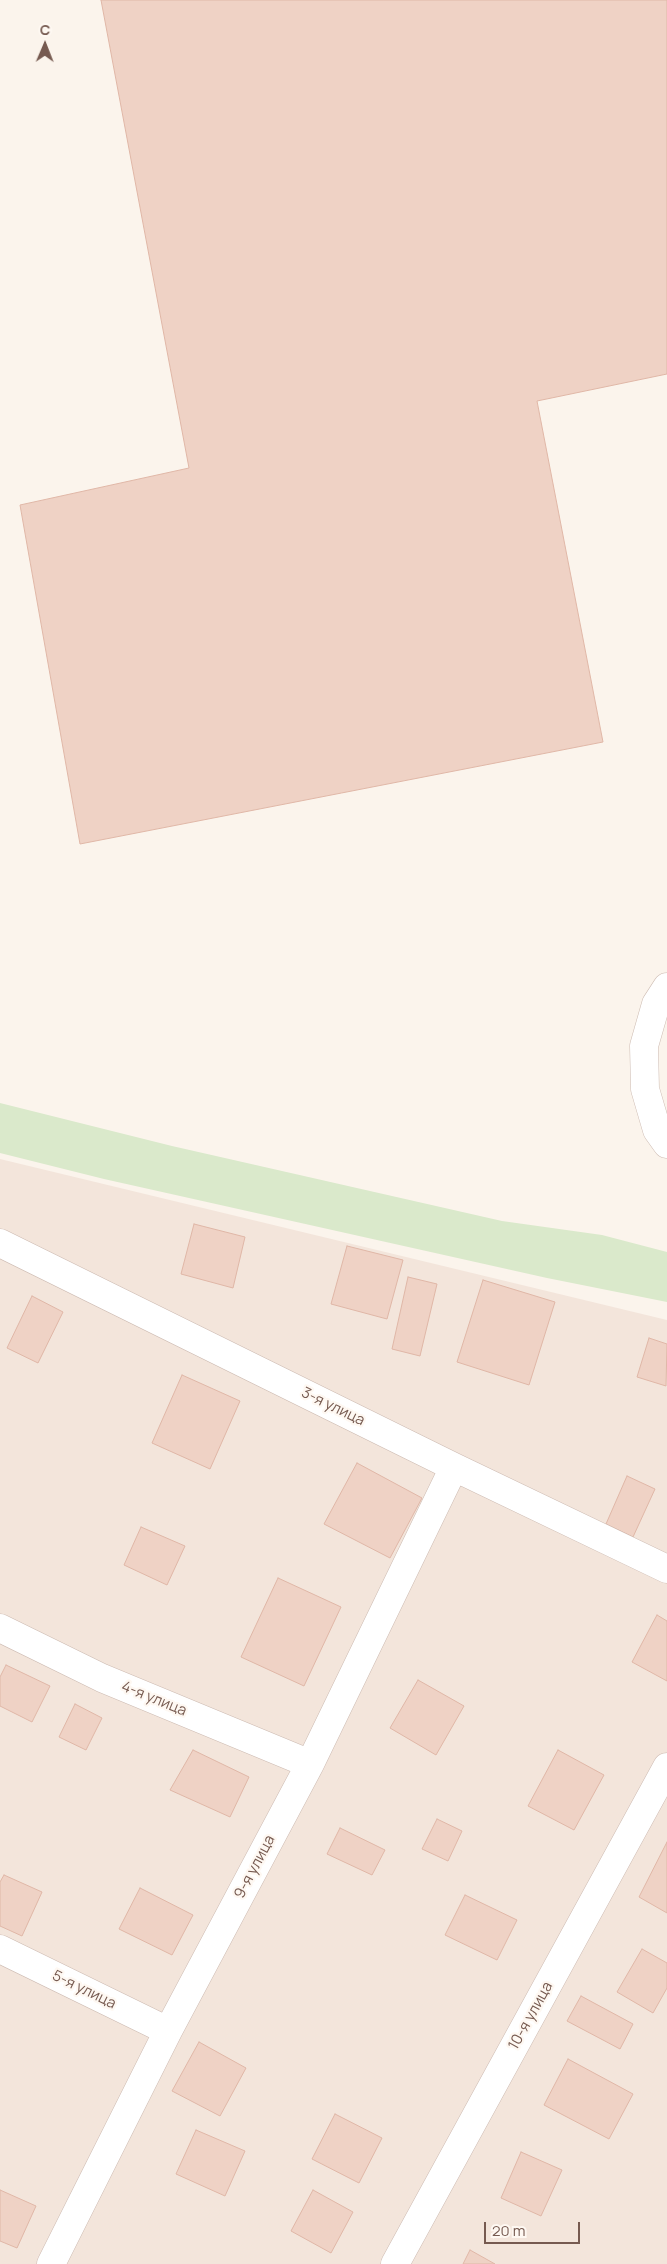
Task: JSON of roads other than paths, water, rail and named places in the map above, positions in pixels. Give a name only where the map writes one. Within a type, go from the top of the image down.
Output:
[{"type":"street","points":[[667,987],[656,1004],[644,1046],[645,1089],[657,1130],[667,1144]]},
{"type":"street","name":"3-я улица","points":[[0,1243],[454,1467],[667,1569]]},
{"type":"street","name":"9-я улица","points":[[50,2264],[168,2030],[310,1764],[454,1467]]},
{"type":"street","name":"4-я улица","points":[[0,1628],[102,1678],[310,1764]]},
{"type":"street","name":"10-я улица","points":[[396,2264],[667,1767]]},
{"type":"street","name":"5-я улица","points":[[0,1949],[168,2030]]}]
